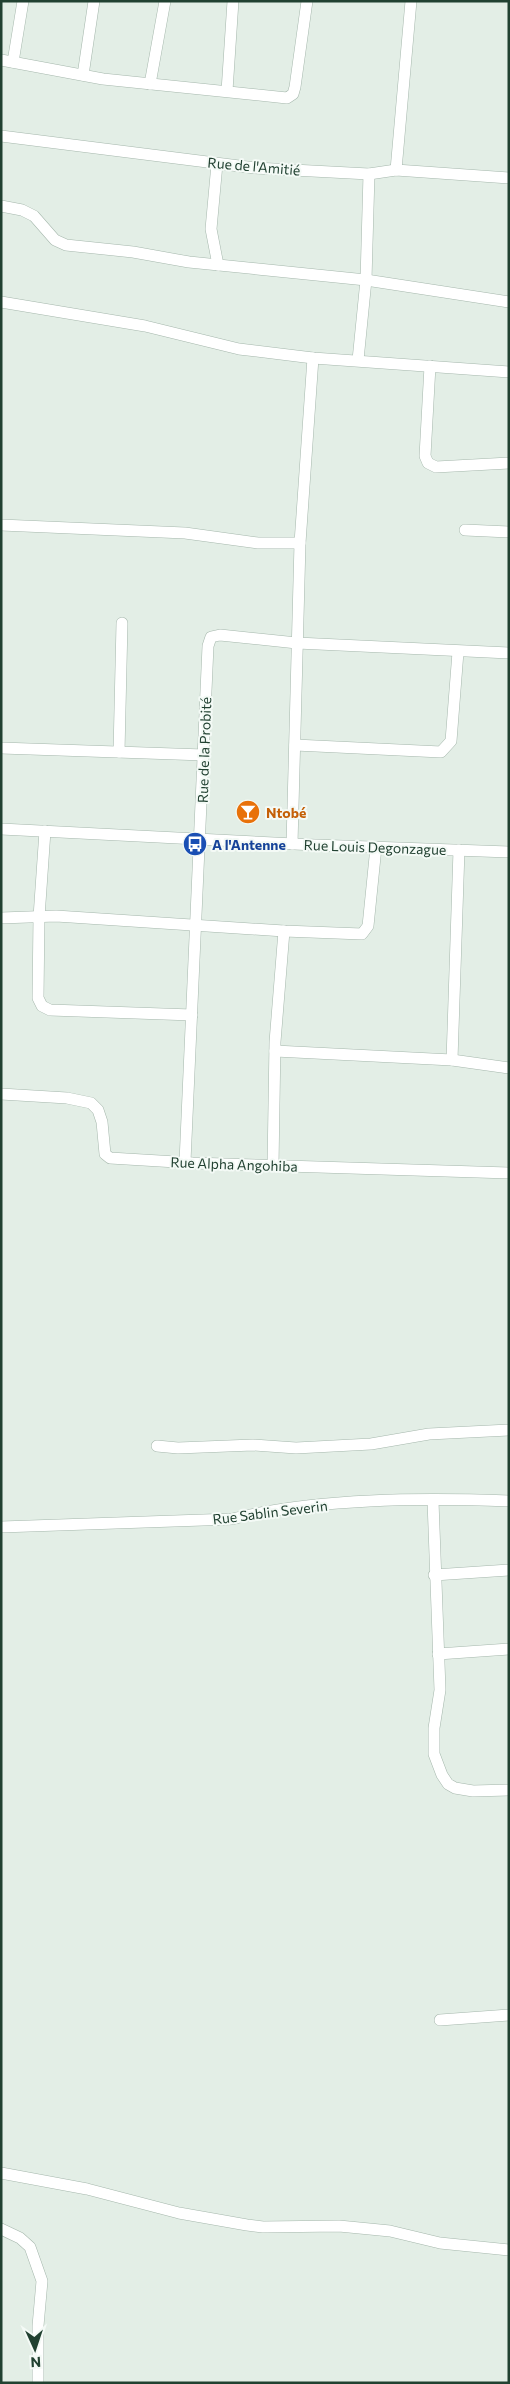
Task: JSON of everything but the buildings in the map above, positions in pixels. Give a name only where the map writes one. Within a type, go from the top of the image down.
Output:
[{"type":"street","points":[[13,62],[23,1]]},
{"type":"street","points":[[83,75],[94,1]]},
{"type":"street","points":[[150,84],[165,1]]},
{"type":"street","points":[[228,91],[233,1]]},
{"type":"street","points":[[1,60],[83,75],[150,84],[287,98],[292,94],[307,1]]},
{"type":"street","points":[[396,170],[411,1]]},
{"type":"street","name":"Rue de l'Amitié","points":[[1,136],[255,168],[370,174],[396,170],[509,178]]},
{"type":"street","points":[[217,164],[211,230],[218,266]]},
{"type":"street","points":[[358,360],[366,280],[370,174]]},
{"type":"street","points":[[1,206],[22,210],[34,216],[55,240],[66,245],[218,266],[366,280],[509,302]]},
{"type":"street","points":[[1,302],[145,326],[240,349],[313,358],[509,372]]},
{"type":"street","points":[[292,844],[300,543],[313,358]]},
{"type":"street","points":[[430,366],[426,456],[428,463],[436,467],[509,463]]},
{"type":"street","points":[[1,525],[186,533],[258,543],[300,543]]},
{"type":"street","points":[[465,530],[509,532]]},
{"type":"street","points":[[119,752],[122,623]]},
{"type":"street","name":"Rue de la Probité","points":[[185,1162],[201,839],[208,646],[211,637],[220,635],[297,643],[509,653]]},
{"type":"street","points":[[295,745],[441,752],[451,741],[458,652]]},
{"type":"street","points":[[1,748],[204,754]]},
{"type":"street","name":"Rue Louis Degonzague","points":[[1,829],[292,844],[509,852]]},
{"type":"street","points":[[45,831],[39,918],[38,998],[42,1006],[50,1010],[192,1015]]},
{"type":"street","points":[[1,918],[56,916],[197,926],[362,934],[368,926],[376,847]]},
{"type":"street","points":[[452,1060],[459,850]]},
{"type":"street","points":[[273,1166],[275,1051],[284,931]]},
{"type":"street","points":[[275,1051],[452,1060],[509,1068]]},
{"type":"street","name":"Rue Alpha Angohiba","points":[[1,1094],[67,1098],[91,1102],[98,1110],[102,1122],[105,1154],[110,1158],[273,1166],[509,1173]]},
{"type":"street","points":[[157,1446],[178,1448],[253,1445],[296,1448],[371,1444],[429,1434],[509,1430]]},
{"type":"street","points":[[433,1501],[434,1575],[440,1690],[433,1744],[434,1754],[442,1775],[448,1784],[463,1790],[509,1790]]},
{"type":"street","name":"Rue Sablin Severin","points":[[1,1527],[232,1519],[267,1510],[372,1502],[509,1502]]},
{"type":"street","points":[[434,1575],[509,1570]]},
{"type":"street","points":[[438,1654],[509,1650]]},
{"type":"street","points":[[440,2020],[509,2015]]},
{"type":"street","points":[[1,2173],[87,2189],[179,2213],[248,2225],[263,2227],[339,2226],[390,2231],[440,2243],[509,2250]]},
{"type":"street","points":[[1,2229],[20,2238],[30,2247],[42,2281],[38,2326],[38,2383]]},
{"type":"place","name":"Ntobé","points":[[248,812]]},
{"type":"place","name":"A l'Antenne","points":[[195,844]]}]
